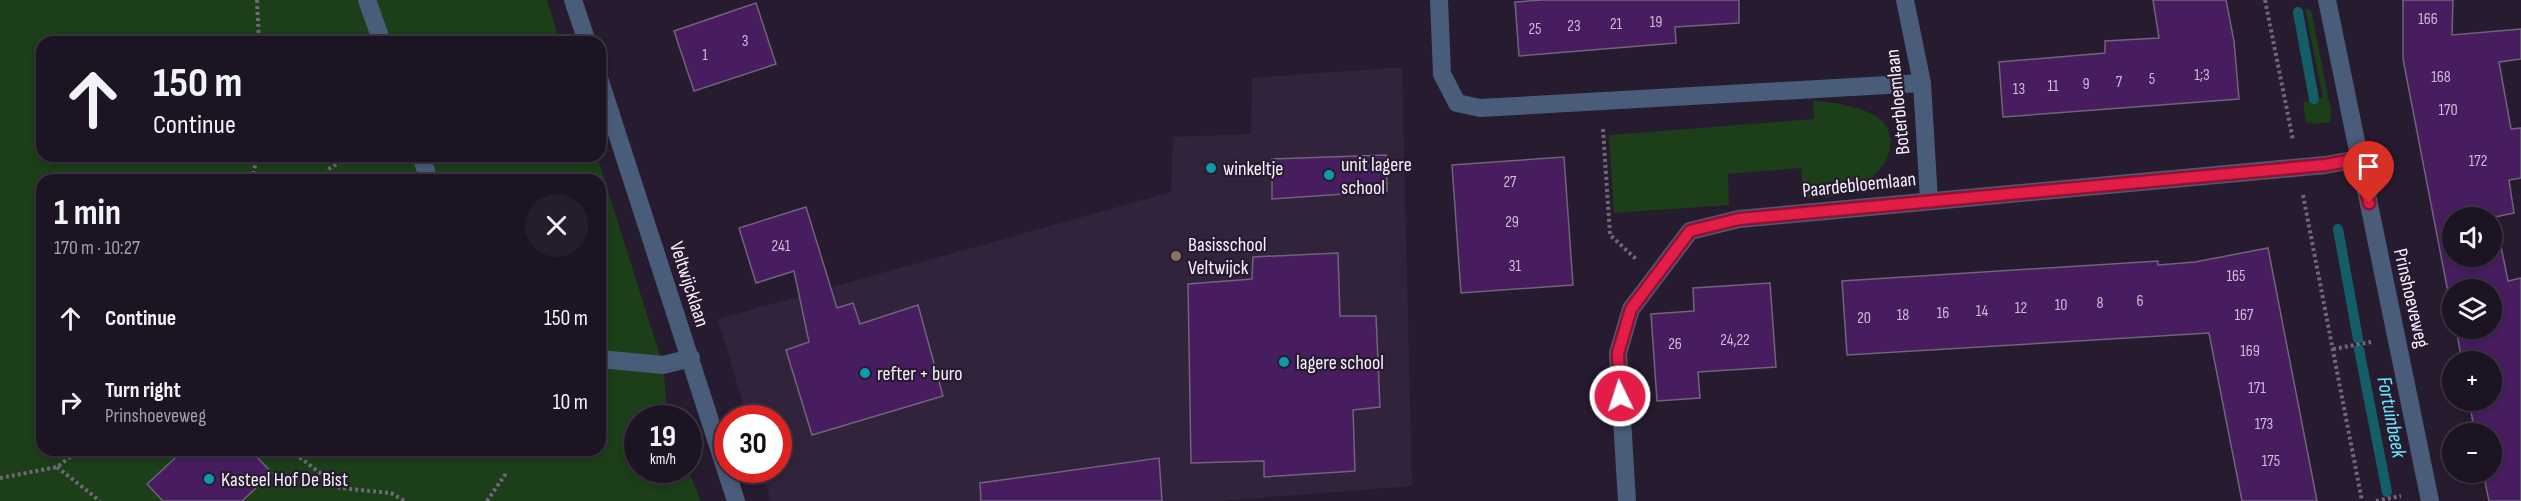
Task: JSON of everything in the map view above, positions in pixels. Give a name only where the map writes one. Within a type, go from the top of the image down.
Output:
[{"type":"street","points":[[367,0],[380,36]]},
{"type":"street","points":[[573,0],[585,36]]},
{"type":"street","points":[[1439,0],[1442,74],[1456,103],[1480,108],[1922,83]]},
{"type":"street","name":"Boterbloemlaan","points":[[1905,0],[1922,83],[1929,200]]},
{"type":"street","name":"Prinshoeveweg","points":[[2326,0],[2398,336],[2430,501]]},
{"type":"street","name":"Veltwijcklaan","points":[[606,99],[736,501]]},
{"type":"street","name":"Paardebloemlaan","points":[[1627,501],[1618,353],[1631,309],[1690,231],[1739,219],[2325,165],[2359,159]]},
{"type":"street","points":[[606,360],[663,365],[691,358]]},
{"type":"path","points":[[257,0],[259,36]]},
{"type":"path","points":[[2265,0],[2361,501]]},
{"type":"path","points":[[1602,101],[1610,235],[1656,276]]},
{"type":"path","points":[[326,174],[330,168],[340,162]]},
{"type":"path","points":[[2332,349],[2370,342]]},
{"type":"path","points":[[0,478],[57,467],[71,456]]},
{"type":"path","points":[[298,456],[340,488],[391,493],[405,501]]},
{"type":"path","points":[[57,467],[100,501]]},
{"type":"path","points":[[487,501],[507,472]]},
{"type":"path","points":[[2376,501],[2402,495]]},
{"type":"shaded area","name":"Basisschool Veltwijck","points":[[1402,67],[1412,486],[1219,501],[771,501],[766,483],[792,483],[792,405],[743,405],[718,319],[1171,192],[1173,137],[1251,134],[1252,78]]},
{"type":"green space","points":[[0,0],[547,0],[558,36],[36,36],[36,162],[599,162],[603,174],[36,174],[36,456],[606,456],[606,184],[663,365],[667,405],[624,405],[624,483],[693,483],[701,501],[0,501]]},
{"type":"green space","points":[[2305,9],[2311,10],[2331,111],[2330,122],[2314,124],[2306,122],[2303,102],[2323,98]]},
{"type":"green space","points":[[1813,101],[1842,104],[1864,111],[1874,115],[1886,126],[1890,138],[1890,149],[1886,159],[1872,178],[1862,185],[1841,195],[1804,198],[1801,168],[1728,174],[1729,205],[1614,213],[1609,135],[1814,119]]},
{"type":"building","points":[[1739,0],[1739,23],[1675,27],[1676,43],[1519,56],[1515,2]]},
{"type":"building","points":[[2153,0],[2226,0],[2234,41],[2239,99],[2003,117],[1999,62],[2105,53],[2105,41],[2159,38]]},
{"type":"building","points":[[2403,0],[2453,0],[2452,35],[2521,29],[2521,59],[2499,62],[2511,129],[2521,128],[2521,178],[2509,180],[2514,213],[2502,216],[2502,207],[2442,207],[2442,261],[2403,59]]},
{"type":"building","points":[[756,3],[776,64],[694,91],[674,31]]},
{"type":"building","name":"unit lagere school","points":[[1386,155],[1387,191],[1272,199],[1272,159]]},
{"type":"building","points":[[1564,157],[1573,285],[1461,293],[1452,165]]},
{"type":"building","name":"refter + buro","points":[[806,207],[837,308],[853,303],[860,324],[918,305],[943,396],[812,435],[786,350],[809,342],[794,271],[756,283],[739,228]]},
{"type":"building","points":[[2268,248],[2317,501],[2242,501],[2209,333],[1847,355],[1842,281],[2158,261],[2158,265],[2195,262]]},
{"type":"building","points":[[2502,251],[2508,281],[2521,278],[2521,501],[2489,501],[2485,483],[2502,483],[2502,423],[2473,423],[2471,411],[2502,411],[2502,351],[2460,351],[2458,339],[2502,339],[2502,279],[2445,279],[2443,267],[2502,267]]},
{"type":"building","name":"lagere school","points":[[1338,253],[1340,316],[1376,316],[1380,407],[1353,410],[1355,471],[1264,477],[1264,461],[1191,463],[1188,284],[1252,279],[1253,257]]},
{"type":"building","points":[[1770,283],[1776,367],[1698,372],[1700,398],[1657,401],[1651,314],[1694,311],[1693,288]]},
{"type":"building","name":"Kasteel Hof De Bist","points":[[177,456],[256,456],[272,473],[242,501],[163,501],[147,484]]},
{"type":"building","points":[[1159,458],[1162,501],[981,501],[980,483]]},
{"type":"waterway","name":"Fortuinbeek","points":[[2298,12],[2314,99]]},
{"type":"waterway","name":"Fortuinbeek","points":[[2338,229],[2358,339]]},
{"type":"waterway","name":"Fortuinbeek","points":[[2359,349],[2387,492]]},
{"type":"place","name":"winkeltje","points":[[1211,168]]},
{"type":"place","name":"unit lagere school","points":[[1329,175]]},
{"type":"place","name":"Basisschool Veltwijck","points":[[1176,256]]},
{"type":"place","name":"lagere school","points":[[1284,362]]},
{"type":"place","name":"refter + buro","points":[[865,373]]},
{"type":"place","name":"Kasteel Hof De Bist","points":[[209,479]]},
{"type":"route","points":[[1620,396],[1618,353],[1631,309],[1690,231],[1739,219],[2325,165],[2359,159],[2369,203]]}]
